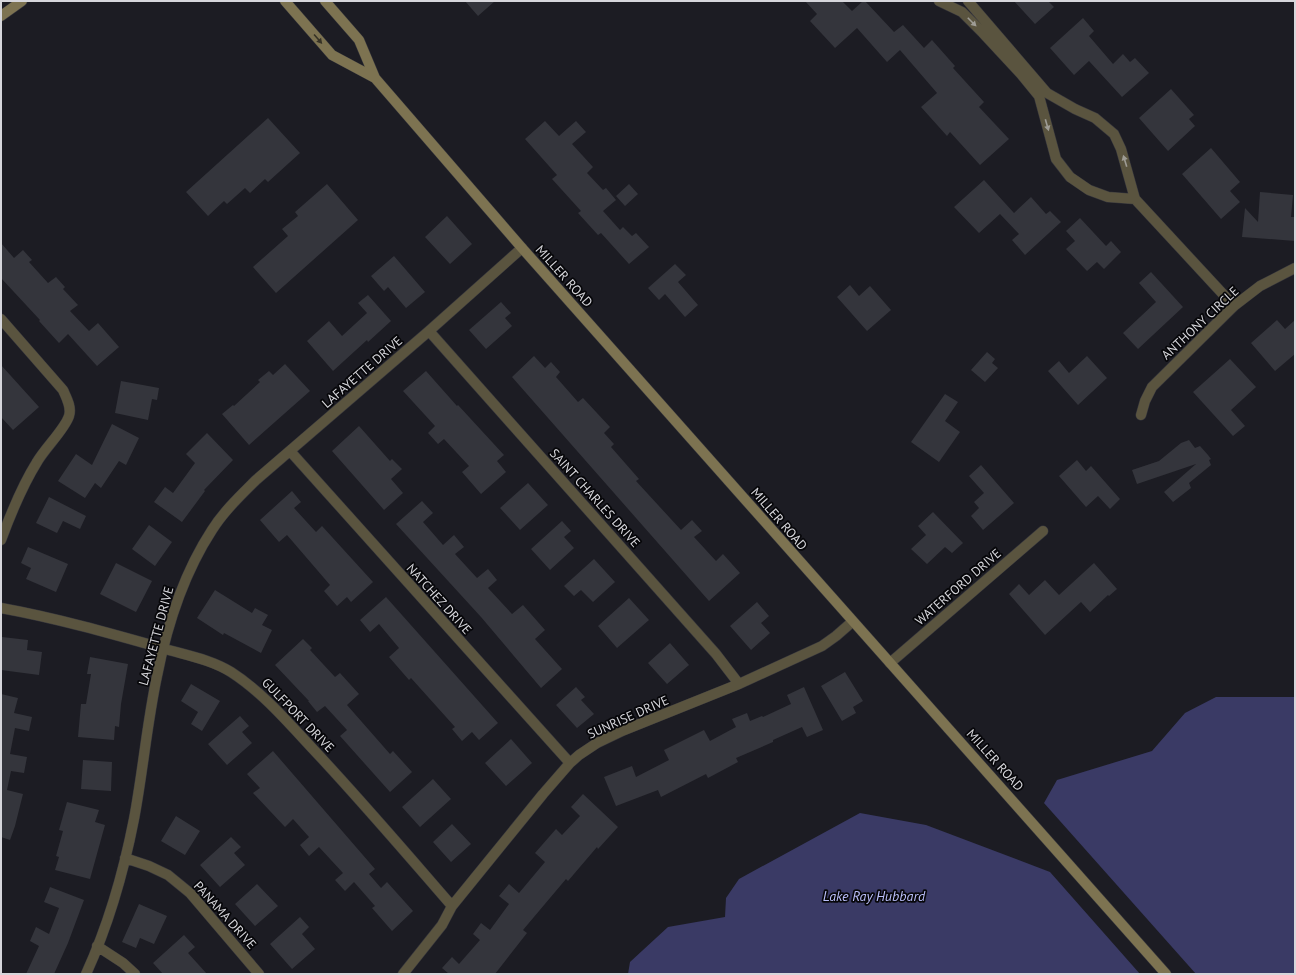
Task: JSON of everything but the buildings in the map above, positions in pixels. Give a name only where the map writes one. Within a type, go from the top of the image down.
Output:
[{"type":"main road","points":[[1,16],[22,1]]},
{"type":"main road","name":"MILLER ROAD","points":[[285,1],[332,55],[375,78]]},
{"type":"main road","name":"MILLER ROAD","points":[[325,1],[359,40],[375,78],[522,248],[852,622],[1166,974]]},
{"type":"street","points":[[939,1],[962,12],[999,44],[1047,93],[1075,109],[1095,118],[1114,134],[1121,149],[1135,199],[1234,306]]},
{"type":"street","points":[[968,1],[1021,74],[1039,96],[1056,159],[1070,177],[1089,190],[1108,197],[1135,199]]},
{"type":"street","name":"LAFAYETTE DRIVE","points":[[86,974],[107,920],[125,858],[134,818],[156,675],[163,648],[175,606],[197,555],[213,529],[231,505],[256,480],[429,331],[522,248]]},
{"type":"street","name":"ANTHONY CIRCLE","points":[[1141,415],[1144,402],[1152,387],[1234,306],[1260,286],[1295,268]]},
{"type":"street","points":[[1,320],[63,390],[69,404],[70,415],[64,426],[37,461],[23,487],[1,540]]},
{"type":"street","name":"SAINT CHARLES DRIVE","points":[[429,331],[716,654],[739,684]]},
{"type":"street","name":"NATCHEZ DRIVE","points":[[290,451],[570,763]]},
{"type":"street","name":"WATERFORD DRIVE","points":[[890,663],[1043,531]]},
{"type":"street","name":"GULFPORT DRIVE","points":[[1,608],[71,623],[198,657],[229,670],[250,685],[270,703],[330,767],[452,906]]},
{"type":"street","name":"SUNRISE DRIVE","points":[[403,974],[442,925],[452,906],[543,794],[579,755],[597,743],[622,731],[739,684],[822,646],[852,622]]},
{"type":"street","name":"PANAMA DRIVE","points":[[125,858],[149,866],[168,875],[190,893],[259,974]]},
{"type":"street","points":[[97,946],[123,963],[135,974]]},
{"type":"water","points":[[1216,697],[1295,697],[1295,974],[1196,974],[1044,803],[1057,780],[1152,751],[1185,713]]},
{"type":"water","name":"Lake Ray Hubbard","points":[[860,813],[926,825],[1050,872],[1140,974],[628,974],[630,962],[668,927],[725,917],[726,898],[739,879]]}]
